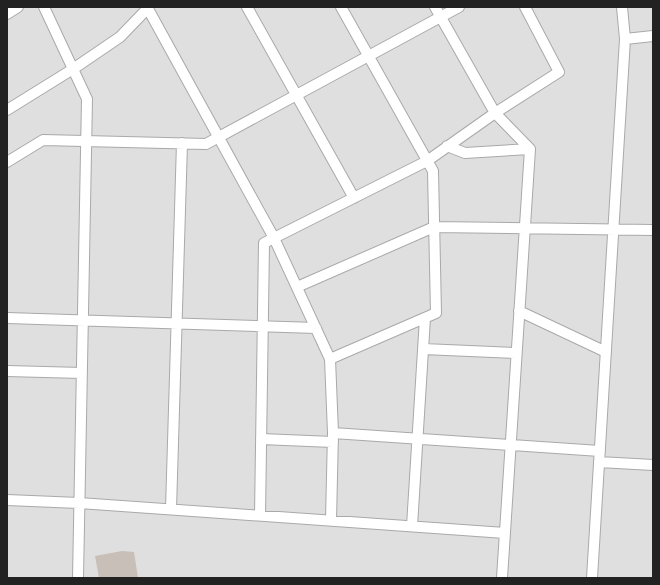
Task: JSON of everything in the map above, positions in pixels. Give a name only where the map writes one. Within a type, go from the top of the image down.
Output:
[{"type":"street","points":[[7,14],[18,7]]},
{"type":"street","points":[[44,7],[87,99],[78,578]]},
{"type":"street","points":[[7,110],[73,69],[120,37],[148,7],[274,238],[330,359],[333,438],[331,520]]},
{"type":"street","points":[[247,7],[354,198]]},
{"type":"street","points":[[330,359],[436,313],[432,171],[341,7]]},
{"type":"street","points":[[435,7],[494,113],[530,150],[502,578]]},
{"type":"street","points":[[7,162],[43,140],[206,144],[459,7]]},
{"type":"street","points":[[260,515],[264,243],[427,161],[494,113],[559,72],[525,7]]},
{"type":"street","points":[[592,578],[625,39],[622,7]]},
{"type":"street","points":[[625,39],[653,36]]},
{"type":"street","points":[[171,509],[182,143]]},
{"type":"street","points":[[447,146],[465,153],[530,150]]},
{"type":"street","points":[[297,287],[434,227],[653,230]]},
{"type":"street","points":[[519,311],[606,352]]},
{"type":"street","points":[[7,318],[316,328]]},
{"type":"street","points":[[412,526],[425,318]]},
{"type":"street","points":[[423,349],[516,353]]},
{"type":"street","points":[[7,370],[82,373]]},
{"type":"street","points":[[261,439],[418,439],[600,451]]},
{"type":"street","points":[[599,462],[653,465]]},
{"type":"street","points":[[7,500],[79,503],[505,532]]},
{"type":"shaded area","points":[[7,7],[653,7],[653,578],[7,578]]},
{"type":"building","points":[[122,551],[134,552],[138,578],[99,578],[95,556]]}]
